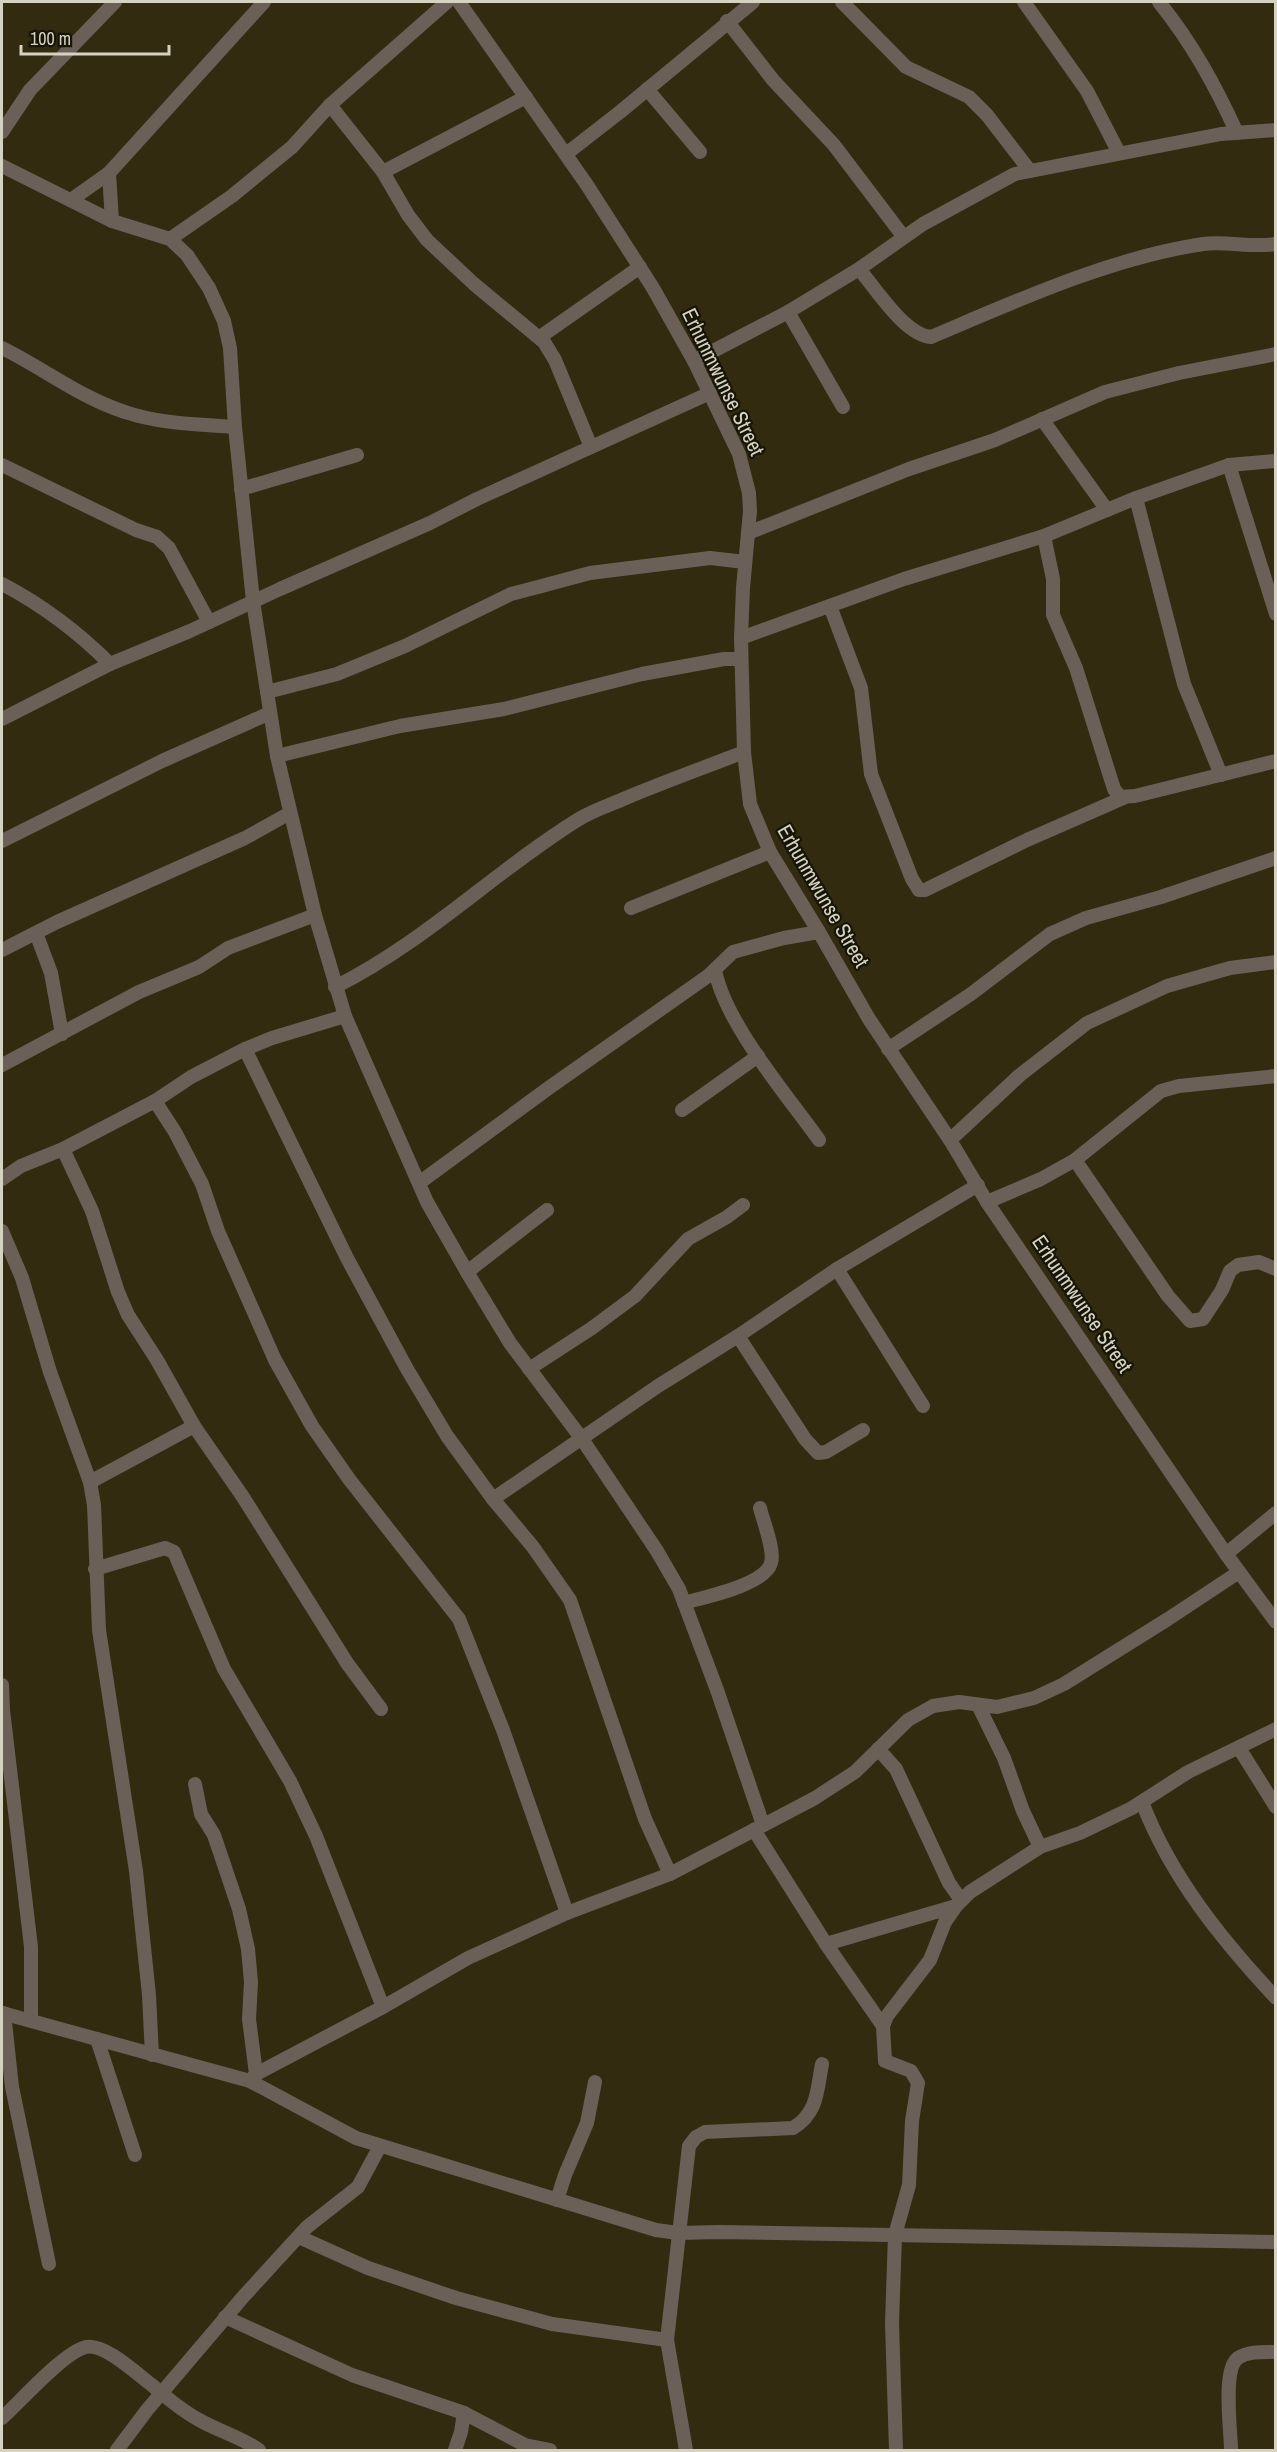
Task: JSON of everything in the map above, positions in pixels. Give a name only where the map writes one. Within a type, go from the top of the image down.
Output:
[{"type":"street","points":[[2,132],[30,90],[115,2]]},
{"type":"street","points":[[70,200],[109,173],[264,2]]},
{"type":"street","points":[[170,239],[232,196],[292,147],[330,105],[447,2]]},
{"type":"street","name":"Erhunmwunse Street","points":[[459,2],[566,153],[640,267],[694,361],[739,453],[749,494],[741,638],[744,752],[750,804],[770,852],[868,1019],[950,1140],[987,1202],[1226,1554],[1275,1622]]},
{"type":"street","points":[[566,153],[753,2]]},
{"type":"street","points":[[842,2],[906,67],[969,97],[987,115],[1030,171]]},
{"type":"street","points":[[1024,2],[1087,91],[1119,153]]},
{"type":"street","points":[[1159,2],[1180,28],[1212,79],[1237,133]]},
{"type":"street","points":[[727,21],[773,80],[834,145],[903,236]]},
{"type":"street","points":[[647,89],[700,152]]},
{"type":"street","points":[[383,172],[526,97]]},
{"type":"street","points":[[330,105],[383,172],[408,215],[427,240],[474,284],[540,337],[555,360],[591,447]]},
{"type":"street","points":[[694,361],[788,312],[859,269],[903,236],[1015,174],[1237,133],[1275,130]]},
{"type":"street","points":[[2,166],[112,221],[170,239],[187,255],[209,288],[224,321],[230,348],[235,427],[253,600],[277,756],[315,915],[345,1016],[419,1183],[467,1272],[510,1343],[582,1439],[657,1551],[684,1603],[759,1827],[826,1944],[883,2026]]},
{"type":"street","points":[[109,173],[112,221]]},
{"type":"street","points":[[859,269],[910,328],[922,336],[931,337],[1083,275],[1138,258],[1203,244],[1275,244]]},
{"type":"street","points":[[540,337],[640,267]]},
{"type":"street","points":[[788,312],[843,407]]},
{"type":"street","points":[[2,348],[75,389],[124,412],[164,421],[235,427]]},
{"type":"street","points":[[748,533],[909,469],[995,440],[1105,392],[1179,373],[1275,354]]},
{"type":"street","points":[[4,713],[430,523],[477,499],[710,393]]},
{"type":"street","points":[[1042,418],[1107,510]]},
{"type":"street","points":[[241,489],[357,455]]},
{"type":"street","points":[[741,638],[904,579],[1044,536],[1136,498],[1228,465],[1275,461]]},
{"type":"street","points":[[2,465],[136,530],[157,537],[177,559],[210,622]]},
{"type":"street","points":[[1228,465],[1269,568],[1275,614]]},
{"type":"street","points":[[1136,498],[1184,684],[1221,775]]},
{"type":"street","points":[[1044,536],[1053,579],[1053,615],[1076,668],[1114,789],[1123,798]]},
{"type":"street","points":[[267,692],[337,674],[405,646],[476,609],[520,591],[590,573],[710,558],[745,562]]},
{"type":"street","points":[[2,584],[30,599],[89,642],[110,664]]},
{"type":"street","points":[[830,606],[861,688],[872,774],[912,879],[919,890],[925,890],[1027,840],[1123,798],[1275,761]]},
{"type":"street","points":[[277,756],[400,726],[504,709],[642,674],[724,659],[741,659]]},
{"type":"street","points":[[2,841],[162,761],[270,713]]},
{"type":"street","points":[[335,987],[364,973],[403,947],[526,854],[582,818],[639,792],[744,752]]},
{"type":"street","points":[[2,950],[245,838],[290,813]]},
{"type":"street","points":[[631,909],[770,852]]},
{"type":"street","points":[[888,1049],[971,994],[1050,934],[1086,918],[1161,897],[1275,858]]},
{"type":"street","points":[[2,1065],[139,992],[200,967],[228,948],[315,915]]},
{"type":"street","points":[[419,1183],[715,970],[733,952],[819,932]]},
{"type":"street","points":[[36,933],[51,973],[62,1034]]},
{"type":"street","points":[[950,1140],[1020,1075],[1087,1023],[1167,986],[1230,968],[1275,962]]},
{"type":"street","points":[[715,970],[717,981],[734,1017],[758,1056],[819,1140]]},
{"type":"street","points":[[2,1179],[21,1166],[63,1149],[155,1101],[191,1077],[244,1049],[345,1016]]},
{"type":"street","points":[[244,1049],[347,1258],[407,1369],[447,1436],[493,1499],[533,1547],[570,1600],[645,1819],[670,1874]]},
{"type":"street","points":[[682,1110],[758,1056]]},
{"type":"street","points":[[987,1202],[1041,1179],[1075,1160],[1161,1091],[1179,1086],[1275,1076]]},
{"type":"street","points":[[155,1101],[175,1132],[201,1184],[218,1231],[275,1360],[312,1426],[349,1479],[459,1619],[503,1730],[567,1913]]},
{"type":"street","points":[[63,1149],[92,1211],[118,1292],[128,1315],[157,1359],[194,1426],[243,1497],[347,1663],[381,1709]]},
{"type":"street","points":[[1075,1160],[1168,1296],[1190,1321],[1203,1319],[1222,1290],[1230,1271],[1238,1264],[1259,1262],[1275,1269]]},
{"type":"street","points":[[493,1499],[658,1386],[738,1336],[837,1269],[978,1185]]},
{"type":"street","points":[[529,1369],[592,1328],[634,1296],[688,1239],[743,1205]]},
{"type":"street","points":[[467,1272],[547,1210]]},
{"type":"street","points":[[2,1231],[22,1278],[50,1372],[90,1482],[94,1505],[99,1630],[137,1882],[149,1995],[152,2055]]},
{"type":"street","points":[[837,1269],[923,1407]]},
{"type":"street","points":[[738,1336],[805,1440],[818,1453],[826,1452],[863,1430]]},
{"type":"street","points":[[90,1482],[194,1426]]},
{"type":"street","points":[[684,1603],[743,1585],[764,1573],[771,1563],[771,1550],[760,1508]]},
{"type":"street","points":[[1226,1554],[1275,1513]]},
{"type":"street","points":[[95,1569],[165,1548],[174,1552],[224,1670],[290,1780],[316,1836],[383,2007]]},
{"type":"street","points":[[253,2077],[468,1958],[567,1913],[670,1874],[815,1798],[855,1772],[908,1720],[933,1706],[959,1702],[998,1707],[1034,1698],[1064,1684],[1239,1572]]},
{"type":"street","points":[[2,1685],[31,1947],[31,2020]]},
{"type":"street","points":[[978,1705],[1004,1758],[1023,1811],[1040,1847]]},
{"type":"street","points":[[896,2451],[892,2323],[895,2235],[909,2185],[912,2121],[918,2083],[911,2071],[885,2061],[883,2026],[887,2016],[930,1960],[945,1922],[958,1903],[1012,1863],[1040,1847],[1080,1833],[1142,1802],[1188,1772],[1275,1729]]},
{"type":"street","points":[[1239,1748],[1275,1807]]},
{"type":"street","points":[[878,1749],[896,1769],[958,1903]]},
{"type":"street","points":[[195,1784],[201,1814],[214,1834],[239,1909],[248,1949],[253,2077]]},
{"type":"street","points":[[1142,1802],[1153,1831],[1191,1896],[1234,1953],[1275,1998]]},
{"type":"street","points":[[826,1944],[958,1903]]},
{"type":"street","points":[[49,2264],[12,2087],[3,2013],[152,2055],[253,2077],[356,2138],[656,2230],[678,2233],[1275,2242]]},
{"type":"street","points":[[97,2039],[135,2155]]},
{"type":"street","points":[[686,2451],[667,2340],[689,2146],[696,2137],[705,2132],[793,2128],[809,2115],[814,2104],[822,2064]]},
{"type":"street","points":[[557,2200],[587,2123],[595,2082]]},
{"type":"street","points":[[117,2451],[161,2393],[225,2317],[298,2237],[358,2187],[380,2146]]},
{"type":"street","points":[[298,2237],[368,2268],[456,2298],[552,2324],[667,2340]]},
{"type":"street","points":[[225,2317],[352,2375],[464,2413],[525,2445],[550,2451]]},
{"type":"street","points":[[2,2418],[68,2357],[88,2347],[101,2349],[118,2359],[202,2422],[247,2441],[259,2451]]},
{"type":"street","points":[[1232,2451],[1228,2379],[1232,2365],[1238,2357],[1275,2352]]},
{"type":"street","points":[[455,2451],[464,2413]]}]
